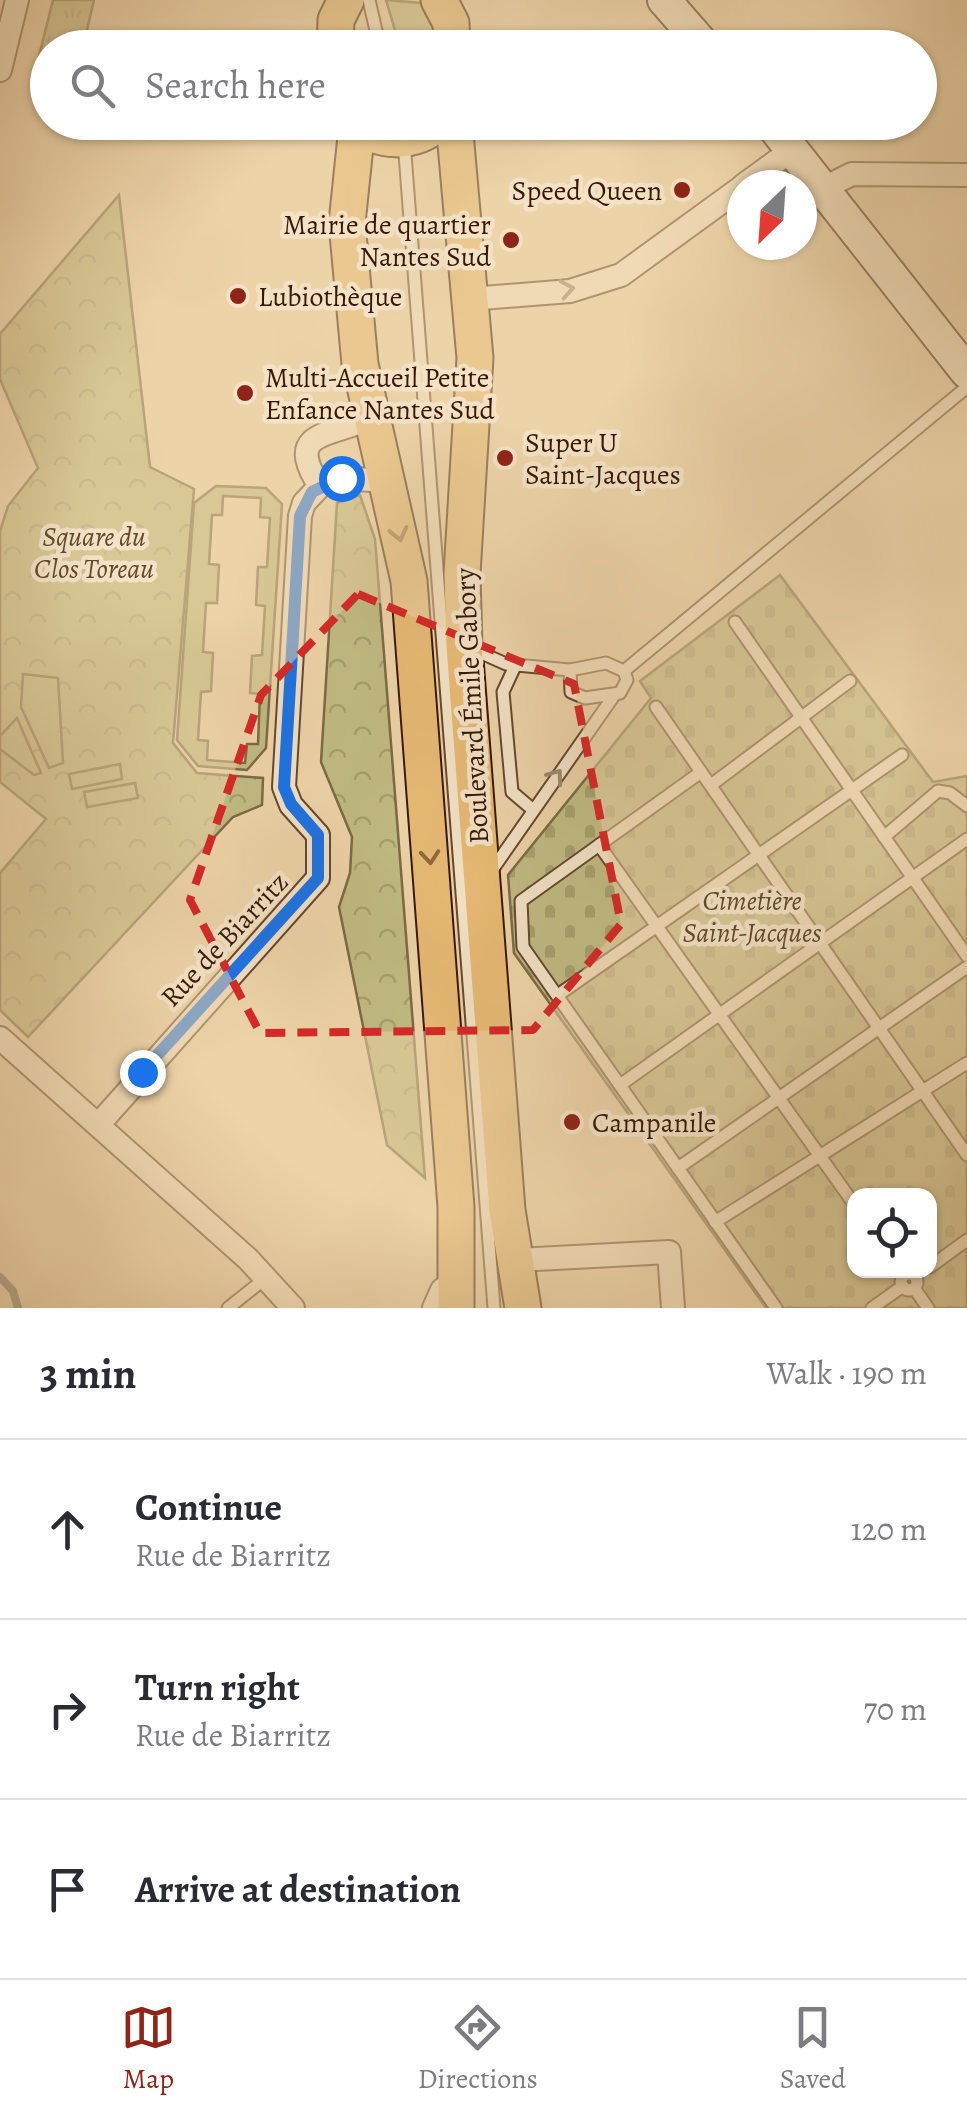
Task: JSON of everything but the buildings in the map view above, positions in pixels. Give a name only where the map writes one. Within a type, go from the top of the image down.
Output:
[{"type":"main road","points":[[439,0],[451,30]]},
{"type":"main road","points":[[664,0],[690,30]]},
{"type":"main road","points":[[685,0],[706,30]]},
{"type":"main road","name":"Boulevard Émile Gabory","points":[[353,140],[347,223],[360,364],[409,581],[455,1188],[456,1294]]},
{"type":"main road","name":"Boulevard Émile Gabory","points":[[456,140],[474,358],[462,574],[464,646],[510,1287]]},
{"type":"main road","points":[[784,140],[967,372]]},
{"type":"main road","points":[[456,1294],[510,1287]]},
{"type":"street","points":[[0,70],[17,0]]},
{"type":"street","points":[[765,170],[792,150]]},
{"type":"street","points":[[822,189],[852,174],[967,175]]},
{"type":"street","points":[[470,300],[570,290],[621,275],[727,198]]},
{"type":"street","points":[[373,416],[357,426],[314,438],[306,459],[320,486],[341,478],[386,481]]},
{"type":"street","name":"Rue de Biarritz","points":[[98,1125],[318,878],[318,835],[291,804],[284,787],[300,516],[304,503],[320,486]]},
{"type":"street","points":[[0,1038],[267,1277],[293,1308]]},
{"type":"street","points":[[510,1287],[669,1252],[672,1308]]},
{"type":"street","points":[[434,1308],[442,1290],[456,1294]]},
{"type":"lane","points":[[344,12],[362,30]]},
{"type":"lane","points":[[403,140],[510,1287]]},
{"type":"lane","points":[[624,670],[967,386]]},
{"type":"lane","points":[[735,622],[967,956]]},
{"type":"lane","points":[[464,646],[515,666],[570,670],[606,663],[624,670]]},
{"type":"lane","points":[[515,666],[504,692],[512,792],[532,809]]},
{"type":"lane","points":[[570,670],[571,692],[585,698],[613,697]]},
{"type":"lane","points":[[481,884],[501,862],[532,809],[613,697],[625,688],[624,670]]},
{"type":"lane","points":[[711,785],[850,681]]},
{"type":"lane","points":[[656,706],[967,1155]]},
{"type":"lane","points":[[558,996],[902,755]]},
{"type":"lane","points":[[702,772],[522,901],[524,947],[776,1308]]},
{"type":"lane","points":[[884,837],[938,792],[950,793],[967,806]]},
{"type":"lane","points":[[620,1085],[967,839]]},
{"type":"lane","points":[[599,845],[847,1194]]},
{"type":"lane","points":[[678,1168],[967,966]]},
{"type":"lane","points":[[715,1222],[967,1063]]},
{"type":"lane","points":[[937,1260],[967,1240]]},
{"type":"lane","points":[[228,1308],[267,1277]]},
{"type":"lane","points":[[872,1308],[910,1278]]},
{"type":"lane","points":[[914,1278],[928,1308]]},
{"type":"highlighted area","points":[[358,594],[574,684],[621,924],[533,1030],[260,1033],[190,900],[261,695]]},
{"type":"green space","points":[[53,0],[94,0],[87,30],[46,30]]},
{"type":"green space","points":[[386,0],[422,3],[436,30],[395,30]]},
{"type":"green space","name":"Square du Clos Toreau","points":[[119,195],[150,467],[194,489],[173,743],[197,773],[263,778],[262,805],[233,817],[28,1037],[0,1010],[0,873],[46,819],[0,782],[0,531],[8,506],[38,468],[0,379],[0,334]]},
{"type":"green space","points":[[216,486],[266,488],[282,504],[266,748],[247,770],[198,766],[177,740],[194,503]],"holes":[[[223,496],[261,498],[260,517],[270,518],[267,567],[258,567],[256,605],[265,606],[262,655],[252,656],[250,693],[260,694],[258,744],[247,744],[245,763],[207,760],[208,741],[198,740],[201,692],[211,691],[213,653],[203,652],[206,603],[217,603],[219,565],[209,564],[212,515],[222,515]]]},
{"type":"green space","points":[[360,495],[375,539],[425,1178],[387,1145],[339,907],[350,873],[352,837],[321,762],[337,503]]},
{"type":"green space","name":"Cimetière Saint-Jacques","points":[[780,575],[933,782],[967,776],[967,1308],[766,1308],[514,953],[508,875],[651,698],[640,681]]},
{"type":"green space","points":[[23,674],[58,678],[63,763],[49,768],[21,707]]},
{"type":"green space","points":[[17,718],[41,773],[34,775],[0,749],[0,736]]},
{"type":"green space","points":[[120,764],[122,779],[72,789],[69,774]]},
{"type":"green space","points":[[135,783],[138,798],[87,807],[84,792]]},
{"type":"waterway","points":[[0,1277],[13,1291],[18,1308]]},
{"type":"place","name":"Speed Queen","points":[[682,190]]},
{"type":"place","name":"Mairie de quartier Nantes Sud","points":[[511,240]]},
{"type":"place","name":"Lubiothèque","points":[[238,296]]},
{"type":"place","name":"Multi-Accueil Petite Enfance Nantes Sud","points":[[245,393]]},
{"type":"place","name":"Super U Saint-Jacques","points":[[505,458]]},
{"type":"place","name":"Campanile","points":[[572,1122]]},
{"type":"route","points":[[142,1072],[314,887],[318,878],[318,835],[309,820],[291,804],[284,787],[300,516],[312,492],[341,478]]}]
